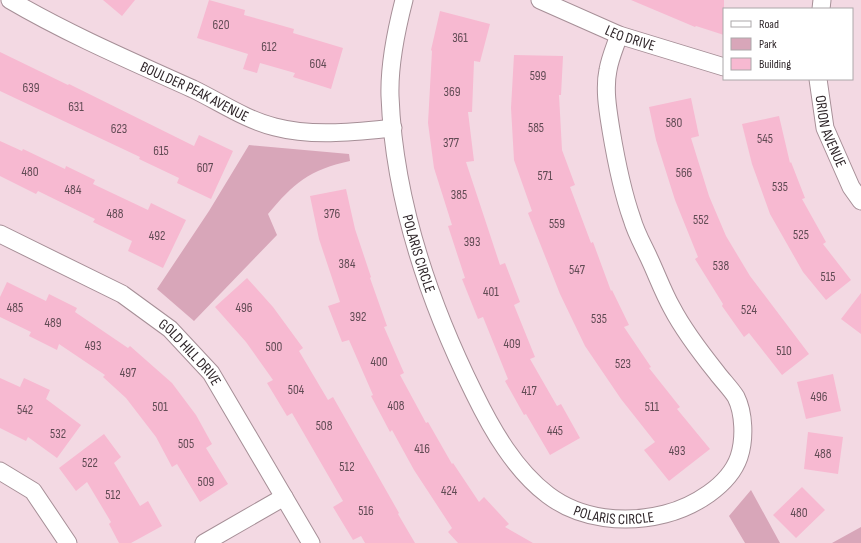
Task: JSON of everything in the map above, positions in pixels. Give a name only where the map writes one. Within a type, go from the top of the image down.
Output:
[{"type":"street","name":"BOULDER PEAK AVENUE","points":[[10,0],[33,6],[247,117],[275,128],[320,134],[393,128]]},
{"type":"street","name":"POLARIS CIRCLE","points":[[404,0],[397,26],[392,61],[390,94],[393,128],[402,189],[416,249],[437,310],[462,369],[485,415],[512,457],[530,479],[550,497],[594,516],[620,520],[645,519],[669,513],[692,504],[720,486],[739,458],[743,426],[736,398],[673,310],[632,220],[617,165],[608,107],[608,72],[619,35]]},
{"type":"street","name":"LEO DRIVE","points":[[540,0],[619,35],[723,67]]},
{"type":"street","name":"ORION AVENUE","points":[[818,80],[826,128],[851,187],[861,201]]},
{"type":"street","name":"GOLD HILL DRIVE","points":[[0,234],[122,294],[170,329],[211,373],[311,543]]},
{"type":"street","points":[[0,471],[33,491],[68,543]]},
{"type":"street","points":[[204,543],[284,497]]},
{"type":"green space","points":[[249,145],[349,154],[350,161],[324,169],[303,179],[286,194],[268,214],[277,235],[194,321],[157,289],[209,211]]},
{"type":"green space","points":[[751,490],[780,543],[745,543],[729,516]]},
{"type":"green space","points":[[861,527],[861,543],[832,543]]},
{"type":"building","points":[[103,0],[135,0],[122,16]]},
{"type":"building","points":[[209,0],[245,10],[244,15],[294,29],[293,33],[343,48],[331,89],[293,77],[295,73],[260,63],[257,73],[243,69],[248,54],[197,38]]},
{"type":"building","points":[[631,0],[724,0],[723,35],[696,26],[695,27]]},
{"type":"building","points":[[440,11],[490,24],[480,62],[474,61],[472,112],[468,112],[474,161],[466,162],[500,265],[505,263],[520,302],[514,305],[535,357],[530,359],[557,406],[561,404],[580,438],[550,455],[526,414],[524,415],[505,381],[508,379],[483,317],[478,319],[462,279],[465,278],[448,226],[452,225],[434,168],[428,123],[431,50]]},
{"type":"building","points":[[0,52],[68,85],[69,84],[194,146],[199,135],[233,151],[211,199],[177,183],[179,178],[139,159],[140,157],[0,91]]},
{"type":"building","points":[[514,55],[563,56],[561,95],[559,95],[562,150],[575,185],[570,187],[591,243],[593,242],[611,291],[612,290],[629,325],[624,327],[651,367],[649,368],[680,407],[677,409],[710,449],[669,481],[644,450],[655,442],[621,399],[585,346],[560,294],[528,213],[532,211],[514,160],[511,108]]},
{"type":"building","points":[[691,98],[699,136],[691,138],[709,196],[726,236],[750,276],[809,354],[782,375],[749,333],[744,337],[722,306],[723,304],[695,259],[698,257],[675,200],[656,140],[649,107]]},
{"type":"building","points":[[779,116],[790,163],[791,162],[805,198],[802,199],[826,242],[823,244],[851,280],[826,300],[803,272],[770,214],[752,164],[742,124]]},
{"type":"building","points":[[0,141],[22,151],[23,149],[65,169],[66,166],[95,180],[93,184],[148,210],[151,203],[186,220],[163,268],[128,251],[132,241],[93,222],[95,219],[38,191],[36,194],[0,176]]},
{"type":"building","points":[[346,189],[355,229],[387,326],[384,327],[404,373],[400,375],[426,423],[428,422],[452,464],[453,463],[479,502],[484,497],[509,524],[505,527],[533,543],[458,543],[448,532],[452,528],[414,470],[392,430],[390,432],[371,396],[373,395],[349,340],[342,342],[328,306],[340,302],[319,239],[310,196]]},
{"type":"building","points":[[247,278],[273,307],[303,348],[299,351],[328,400],[333,397],[415,543],[365,543],[361,536],[353,540],[333,507],[343,501],[292,413],[287,416],[267,383],[273,380],[246,342],[215,307]]},
{"type":"building","points":[[7,282],[46,301],[49,294],[77,308],[75,312],[128,348],[130,346],[172,383],[196,415],[212,444],[206,448],[228,484],[200,502],[177,464],[172,467],[156,437],[126,398],[103,377],[105,375],[59,344],[57,350],[29,336],[31,332],[0,317],[0,297]]},
{"type":"building","points":[[861,293],[861,334],[841,319]]},
{"type":"building","points":[[833,374],[841,411],[806,419],[797,382]]},
{"type":"building","points":[[0,378],[20,387],[24,378],[50,390],[46,399],[81,425],[57,458],[28,437],[26,441],[0,428]]},
{"type":"building","points":[[808,432],[843,437],[838,474],[804,469]]},
{"type":"building","points":[[104,434],[121,457],[114,463],[140,506],[148,501],[162,526],[131,543],[119,543],[109,524],[111,522],[87,482],[76,491],[59,468]]},
{"type":"building","points":[[802,487],[825,510],[796,538],[773,515]]}]
